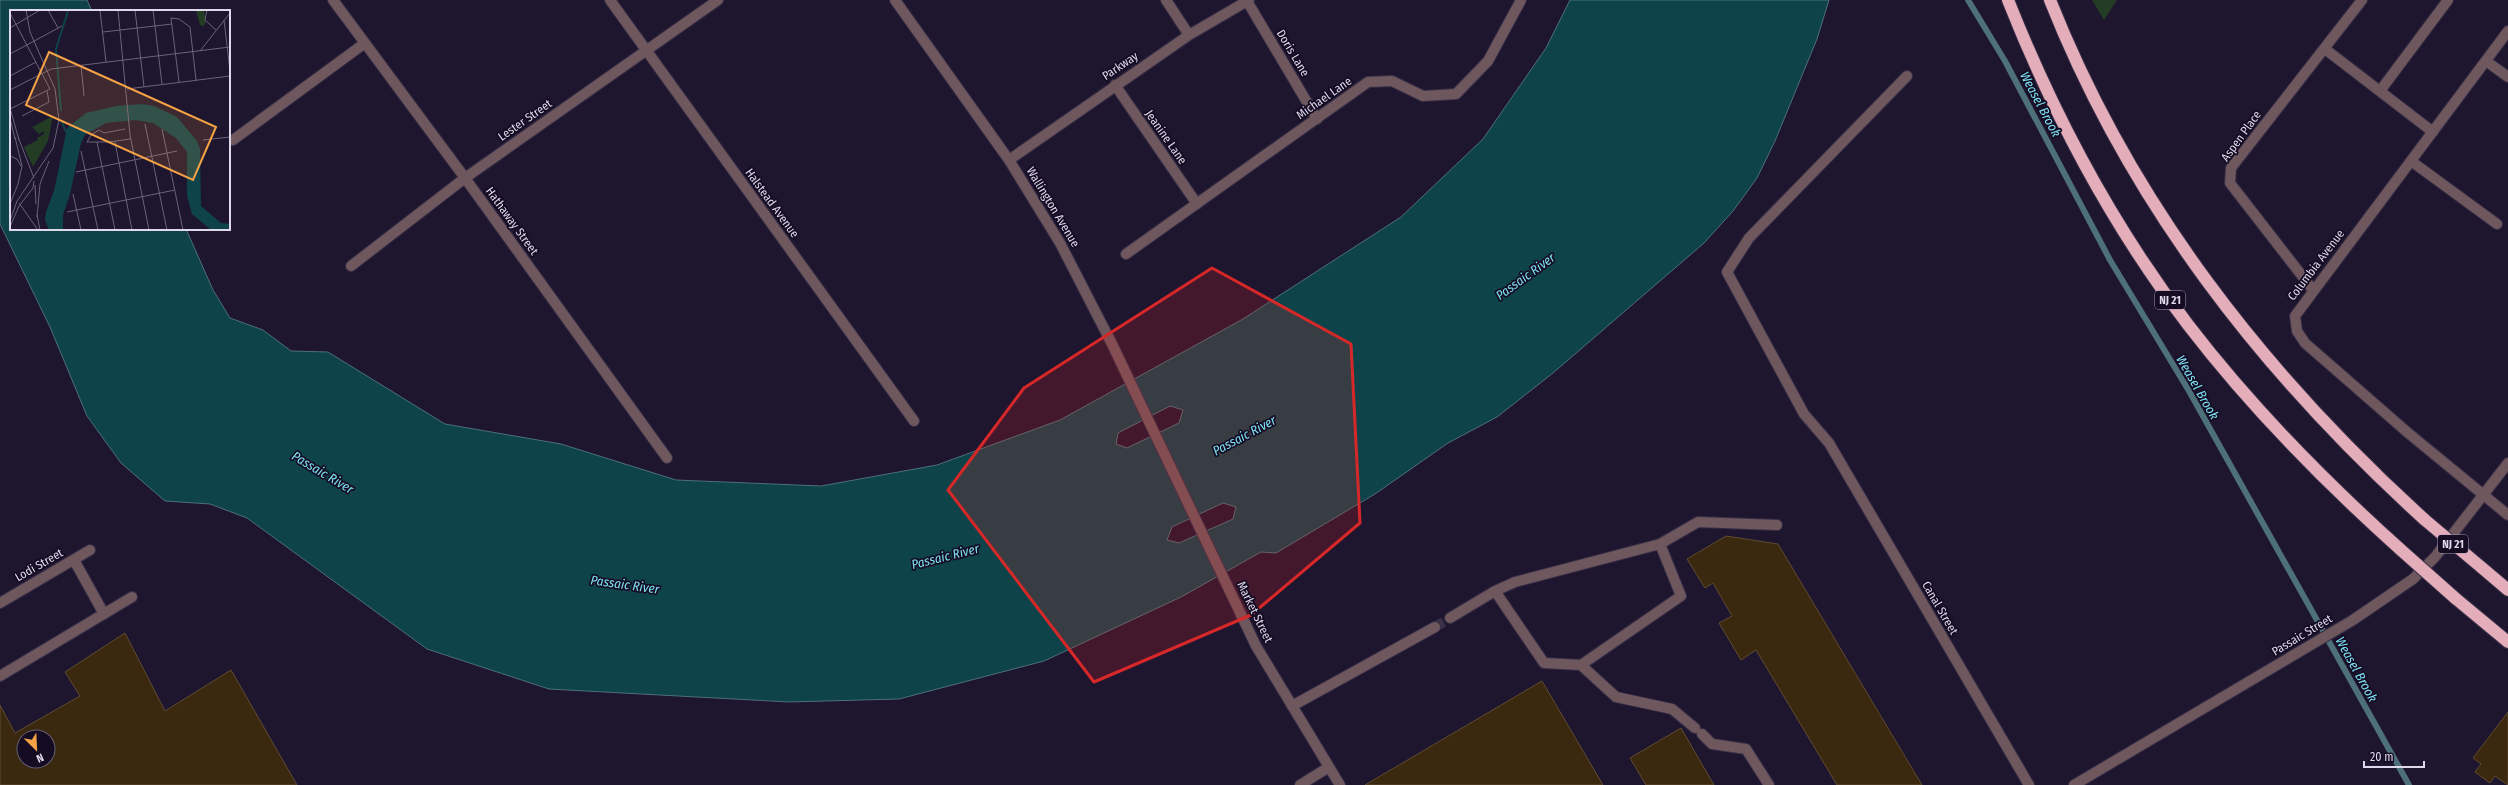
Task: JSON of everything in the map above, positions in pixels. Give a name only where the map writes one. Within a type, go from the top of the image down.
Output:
[{"type":"highway","name":"NJ 21","points":[[2008,0],[2026,44],[2071,140],[2098,190],[2160,286],[2189,326],[2258,408],[2332,487],[2455,598],[2508,642]]},
{"type":"highway","name":"NJ 21","points":[[2050,0],[2110,129],[2159,214],[2219,301],[2312,410],[2425,520],[2508,590]]},
{"type":"street","name":"Hathaway Street","points":[[333,0],[465,178],[667,458]]},
{"type":"street","name":"Halstead Avenue","points":[[610,0],[914,421]]},
{"type":"street","name":"Lester Street","points":[[352,266],[465,178],[718,0]]},
{"type":"street","name":"Wallington Avenue","points":[[895,0],[1009,160],[1060,243],[1112,344],[1159,444]]},
{"type":"street","points":[[1166,0],[1189,35]]},
{"type":"street","name":"Michael Lane","points":[[1126,254],[1368,82],[1392,81],[1423,96],[1456,94],[1488,61],[1521,0]]},
{"type":"street","name":"Aspen Place","points":[[2313,290],[2230,183],[2231,168],[2362,0]]},
{"type":"street","points":[[2380,91],[2448,0]]},
{"type":"street","name":"Parkway","points":[[1009,160],[1189,35],[1248,1]]},
{"type":"street","name":"Doris Lane","points":[[1248,1],[1317,119]]},
{"type":"street","name":"Columbia Avenue","points":[[2508,31],[2295,316],[2297,331],[2305,343],[2483,496],[2508,515]]},
{"type":"street","points":[[233,140],[365,43]]},
{"type":"street","points":[[2324,49],[2433,132]]},
{"type":"street","points":[[2486,61],[2508,77]]},
{"type":"street","name":"Canal Street","points":[[1907,76],[1749,238],[1727,272],[1804,414],[1829,443],[2029,785]]},
{"type":"street","name":"Jeanine Lane","points":[[1115,85],[1197,204]]},
{"type":"street","points":[[2410,161],[2497,224]]},
{"type":"street","name":"Market Street","points":[[1159,444],[1256,646],[1340,785]]},
{"type":"street","name":"Passaic Street","points":[[2074,785],[2314,643],[2413,579],[2435,557],[2508,463]]},
{"type":"street","points":[[1450,618],[1495,591],[1515,582],[1660,544],[1698,522],[1777,525]]},
{"type":"street","points":[[1495,591],[1544,663],[1581,665],[1681,596],[1660,544]]},
{"type":"street","name":"Lodi Street","points":[[0,603],[90,550]]},
{"type":"street","points":[[74,560],[104,614]]},
{"type":"street","points":[[0,676],[132,597]]},
{"type":"street","points":[[1292,706],[1435,627]]},
{"type":"street","points":[[1581,665],[1616,697],[1672,709],[1712,744],[1746,750],[1769,785]]},
{"type":"street","points":[[1300,785],[1329,767]]},
{"type":"highlighted area","points":[[1212,268],[1351,344],[1360,523],[1251,615],[1094,682],[948,490],[1024,388]]},
{"type":"shaded area","points":[[2092,0],[2117,0],[2104,20]]},
{"type":"water","name":"Passaic River","points":[[0,0],[87,0],[92,10],[10,10],[10,230],[186,230],[213,290],[230,318],[263,330],[291,351],[328,352],[445,424],[561,444],[676,480],[821,486],[937,465],[1060,420],[1243,319],[1401,217],[1483,139],[1546,48],[1570,0],[1829,0],[1817,39],[1775,141],[1757,178],[1733,211],[1704,243],[1553,373],[1497,417],[1448,443],[1375,494],[1276,553],[1261,552],[1181,597],[1044,661],[899,699],[789,702],[549,689],[427,649],[247,518],[210,504],[165,501],[121,463],[87,416],[50,327],[0,224]],"holes":[[[1170,406],[1183,410],[1179,423],[1127,448],[1116,444],[1118,433]],[[1223,503],[1236,507],[1233,519],[1179,543],[1167,540],[1172,527]]]},
{"type":"building","points":[[1726,536],[1778,544],[1922,785],[1837,785],[1756,650],[1741,660],[1719,623],[1732,616],[1713,583],[1705,588],[1687,559]]},
{"type":"building","points":[[125,633],[165,711],[231,670],[297,785],[0,785],[0,705],[16,732],[16,769],[56,769],[56,729],[22,729],[80,696],[65,672]]},
{"type":"building","points":[[1542,681],[1603,785],[1365,785]]},
{"type":"building","points":[[2508,712],[2508,785],[2495,776],[2490,783],[2475,772],[2481,764],[2473,758]]},
{"type":"building","points":[[1681,728],[1714,785],[1646,785],[1630,758]]},
{"type":"waterway","name":"Weasel Brook","points":[[1968,0],[2005,61],[2110,260],[2189,391],[2409,785]]},
{"type":"tunnel","points":[[1435,627],[1450,618]]}]
